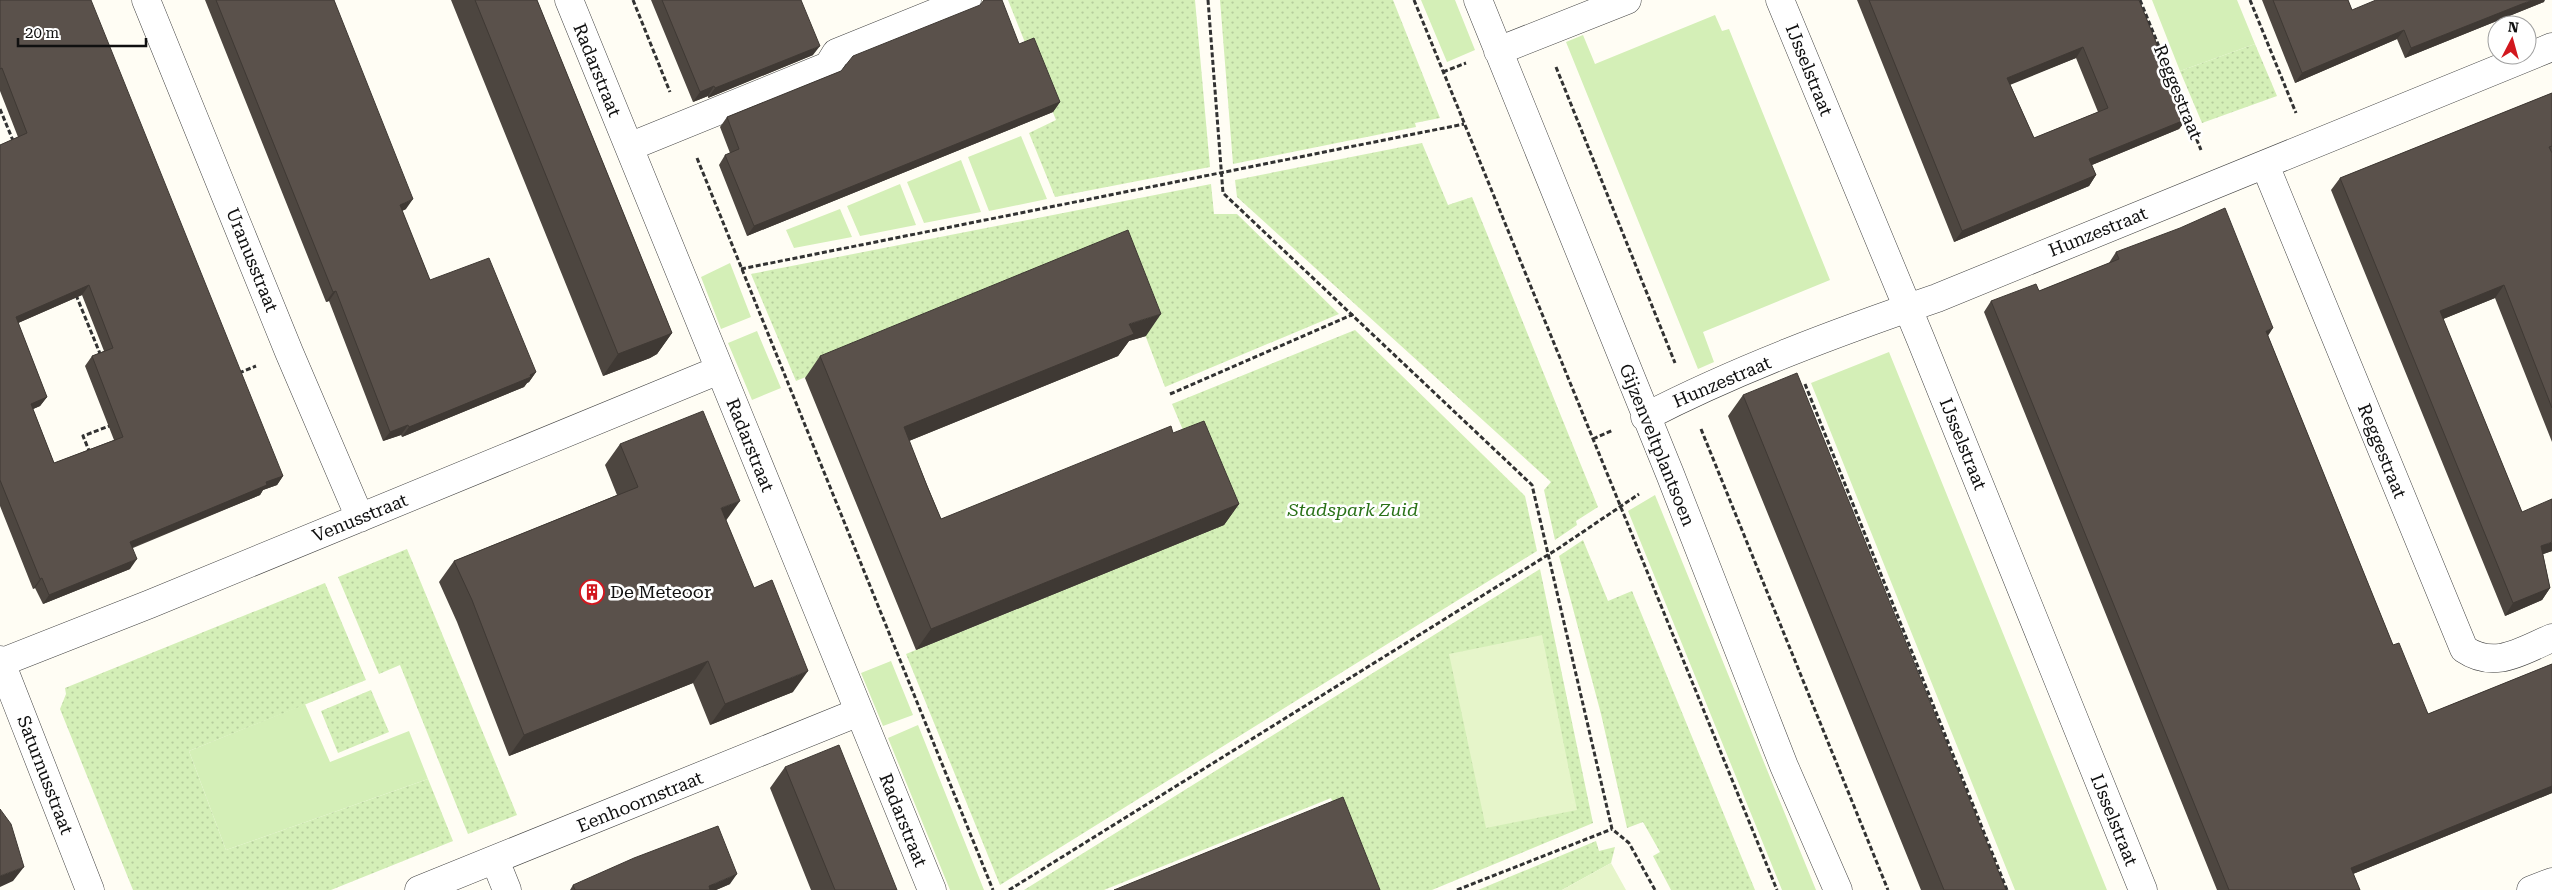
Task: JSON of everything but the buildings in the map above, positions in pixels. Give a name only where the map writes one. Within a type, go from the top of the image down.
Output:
[{"type":"street","name":"Uranusstraat","points":[[146,0],[289,352],[360,518]]},
{"type":"street","name":"Radarstraat","points":[[569,0],[932,890]]},
{"type":"street","points":[[629,147],[828,66],[836,52],[967,0]]},
{"type":"street","name":"Gijzenveltplantsoen","points":[[1478,0],[1645,417],[1670,474],[1784,766],[1838,890]]},
{"type":"street","points":[[1498,51],[1628,0]]},
{"type":"street","name":"IJsselstraat","points":[[1780,0],[2142,890]]},
{"type":"street","name":"Hunzestraat","points":[[1645,417],[1687,395],[1873,320],[1937,298],[2552,47]]},
{"type":"street","name":"Reggestraat","points":[[2265,165],[2464,649],[2476,657],[2491,660],[2506,657],[2552,638]]},
{"type":"street","name":"Venusstraat","points":[[0,662],[360,518],[719,370]]},
{"type":"street","name":"Saturnusstraat","points":[[0,662],[90,890]]},
{"type":"street","name":"Eenhoornstraat","points":[[419,890],[859,712]]},
{"type":"street","points":[[495,860],[507,890]]},
{"type":"street","points":[[2531,890],[2552,882]]},
{"type":"path","points":[[1208,0],[1223,194],[1354,314],[1532,485],[1612,829],[1629,844],[1655,890]]},
{"type":"path","points":[[1414,0],[1777,890]]},
{"type":"path","name":"Reggestraat","points":[[2140,0],[2215,184]]},
{"type":"path","points":[[2250,0],[2310,147]]},
{"type":"path","points":[[1543,33],[1687,395],[1888,890]]},
{"type":"path","points":[[0,109],[15,146]]},
{"type":"path","points":[[993,890],[741,269],[1464,124]]},
{"type":"path","points":[[75,291],[105,364]]},
{"type":"path","points":[[1170,394],[1354,314]]},
{"type":"path","points":[[235,374],[289,352]]},
{"type":"path","points":[[1793,352],[2007,890]]},
{"type":"path","points":[[90,454],[83,436],[118,422]]},
{"type":"path","points":[[1009,890],[1548,554],[1670,474]]},
{"type":"path","points":[[1457,890],[1612,829]]},
{"type":"green space","points":[[1008,0],[1195,0],[1210,167],[1055,197],[1029,133],[1056,120]]},
{"type":"green space","points":[[1220,0],[1393,0],[1440,118],[1415,123],[1416,127],[1233,164]]},
{"type":"green space","points":[[1421,0],[1455,0],[1475,50],[1447,62]]},
{"type":"green space","points":[[2152,0],[2237,0],[2255,44],[2180,71]]},
{"type":"green space","points":[[1715,15],[1722,31],[1729,29],[1830,280],[1703,332],[1714,362],[1698,369],[1566,42],[1583,35],[1595,64]]},
{"type":"green space","points":[[2255,44],[2277,96],[2202,123],[2180,71]]},
{"type":"green space","points":[[1021,136],[1047,199],[989,211],[968,157]]},
{"type":"green space","points":[[1422,143],[1448,205],[1472,197],[1598,507],[1576,521],[1577,525],[1555,540],[1544,490],[1551,482],[1237,197],[1235,180]]},
{"type":"green space","points":[[961,160],[981,212],[924,223],[907,182]]},
{"type":"green space","points":[[900,184],[916,225],[860,236],[847,206]]},
{"type":"green space","points":[[1211,184],[1214,214],[1237,214],[1339,314],[1165,387],[1113,251],[796,381],[751,274]]},
{"type":"green space","points":[[840,209],[852,237],[794,248],[786,230]]},
{"type":"green space","points":[[730,263],[751,317],[721,329],[701,277]]},
{"type":"green space","name":"Stadspark Zuid","points":[[1355,330],[1525,496],[1537,551],[1000,885],[906,654],[1223,525],[1172,404]]},
{"type":"green space","points":[[757,331],[781,388],[752,400],[728,343]]},
{"type":"green space","points":[[1889,352],[2107,890],[2015,890],[1811,383]]},
{"type":"green space","points":[[1655,495],[1816,890],[1782,890],[1628,511]]},
{"type":"green space","points":[[1583,540],[1608,601],[1632,591],[1755,890],[1671,890],[1653,856],[1660,852],[1643,822],[1627,828],[1601,714],[1559,556]]},
{"type":"green space","points":[[407,549],[517,815],[468,834],[400,665],[379,674],[338,577]]},
{"type":"green space","points":[[1540,569],[1593,823],[1432,890],[1368,890],[1331,798],[1104,890],[1024,890]]},
{"type":"green space","points":[[325,583],[366,680],[189,751],[226,850],[428,779],[453,841],[331,890],[133,890],[60,709],[66,694],[65,688]]},
{"type":"green space","points":[[1542,635],[1577,810],[1486,828],[1449,654]]},
{"type":"green space","points":[[891,661],[913,715],[883,726],[861,673]]},
{"type":"green space","points":[[371,690],[389,732],[338,753],[321,711]]},
{"type":"green space","points":[[305,704],[330,762],[409,731],[428,779],[226,850],[189,751]]},
{"type":"green space","points":[[918,725],[984,890],[950,890],[888,738]]},
{"type":"green space","points":[[1596,841],[1599,851],[1615,847],[1611,863],[1562,890],[1478,890]]},
{"type":"green space","points":[[1611,863],[1626,890],[1562,890]]},
{"type":"place","name":"De Meteoor","points":[[592,592]]}]
